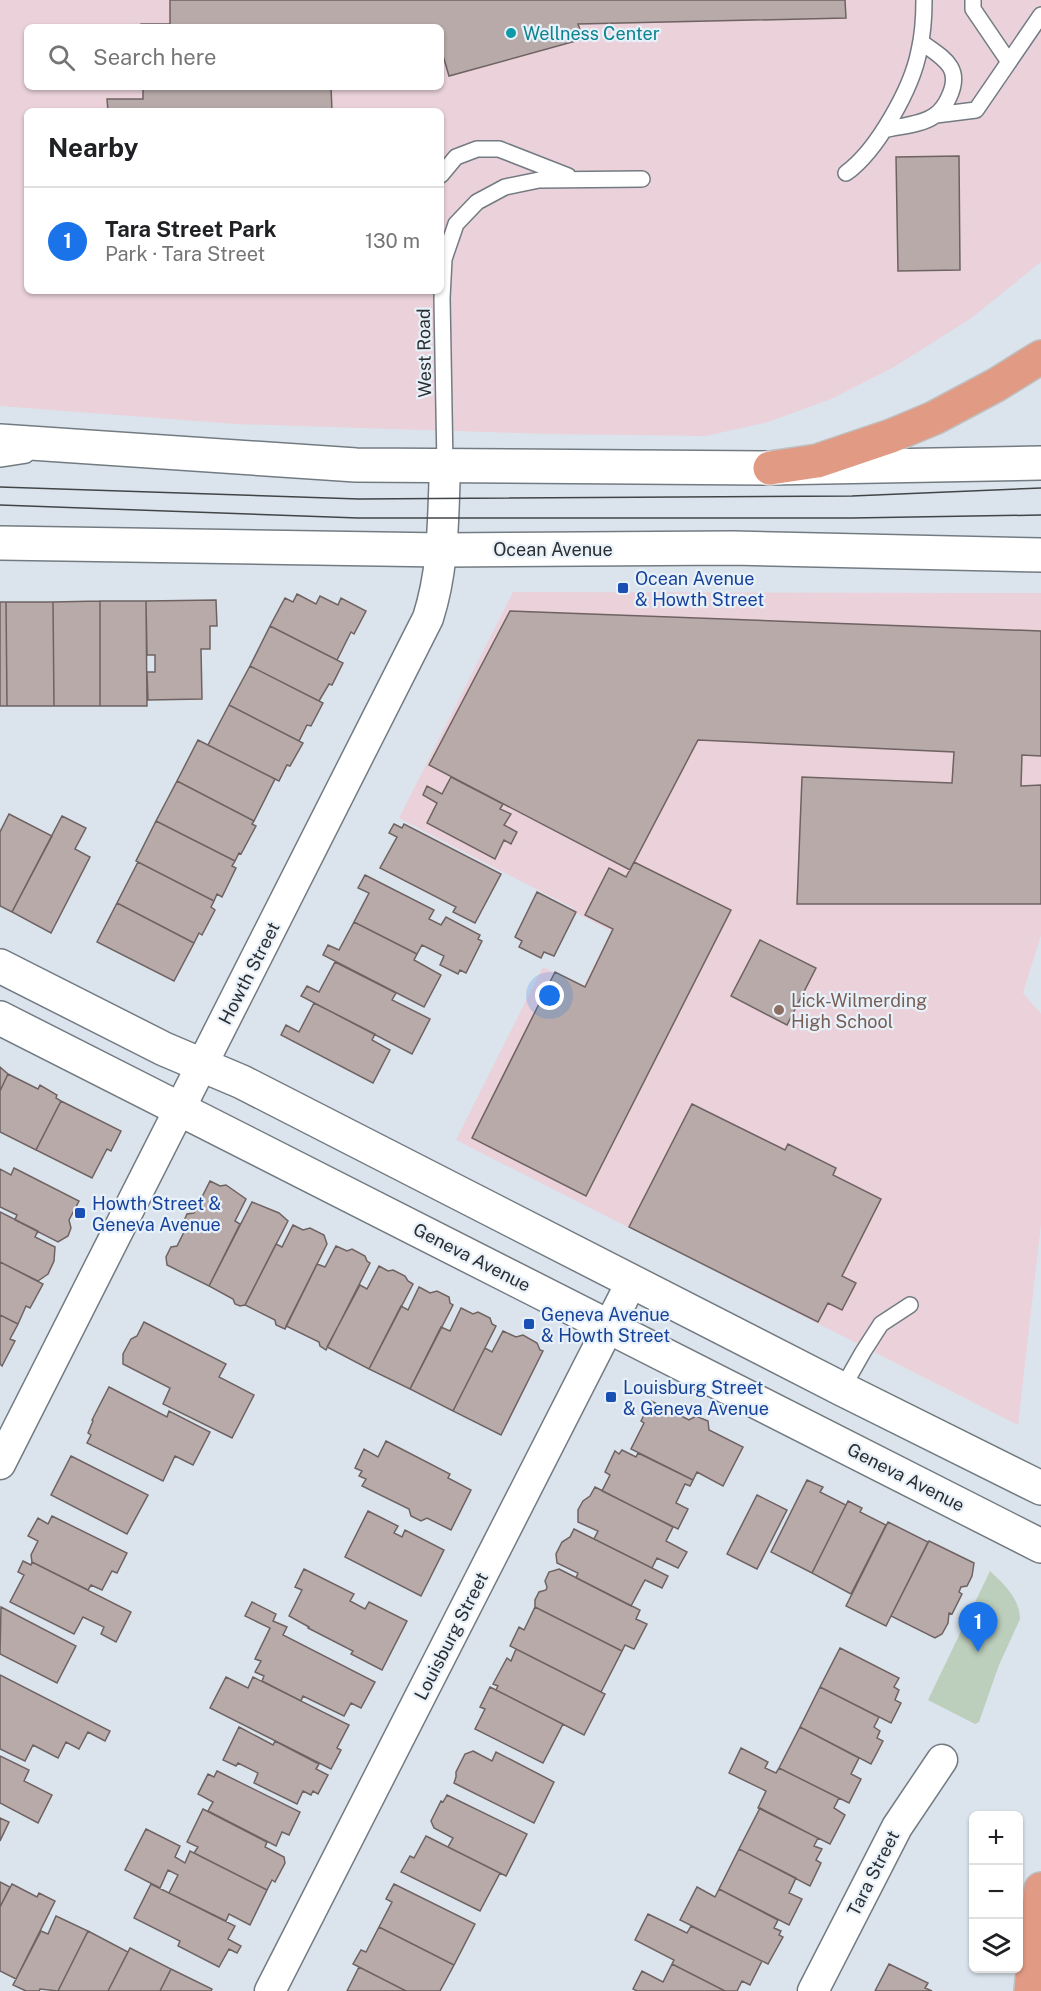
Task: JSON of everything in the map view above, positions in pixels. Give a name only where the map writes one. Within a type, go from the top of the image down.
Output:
[{"type":"highway","points":[[770,468],[817,461],[880,441],[996,385],[1041,357]]},
{"type":"highway","points":[[1031,1991],[1041,1889]]},
{"type":"main road","points":[[0,441],[277,461],[445,466],[770,468],[1041,463]]},
{"type":"main road","name":"Ocean Avenue","points":[[0,543],[442,550],[733,548],[1041,555]]},
{"type":"main road","points":[[0,966],[164,1049],[242,1082],[842,1389],[1041,1488]]},
{"type":"main road","name":"Geneva Avenue","points":[[0,1018],[1041,1546]]},
{"type":"street","name":"Howth Street","points":[[0,1464],[428,618],[437,590],[442,550],[445,466]]},
{"type":"street","name":"Louisburg Street","points":[[270,1991],[632,1281]]},
{"type":"street","name":"Tara Street","points":[[813,1991],[897,1827],[942,1760]]},
{"type":"lane","points":[[846,173],[859,164],[884,130],[905,91],[919,53],[924,22],[924,0]]},
{"type":"lane","points":[[973,0],[973,9],[1009,63]]},
{"type":"lane","points":[[884,130],[936,115],[976,110],[1041,15]]},
{"type":"lane","points":[[921,42],[945,58],[953,71],[953,87],[946,102],[936,115]]},
{"type":"lane","points":[[444,171],[456,157],[477,149],[499,149],[577,179]]},
{"type":"lane","name":"West Road","points":[[444,259],[456,224],[477,202],[505,187],[539,180],[642,178]]},
{"type":"lane","name":"West Road","points":[[442,294],[445,466]]},
{"type":"lane","points":[[0,459],[73,447]]},
{"type":"lane","name":"Ocean Avenue","points":[[0,530],[64,544]]},
{"type":"lane","points":[[842,1389],[882,1324],[910,1305]]},
{"type":"shaded area","points":[[0,0],[1041,0],[1041,262],[970,319],[894,367],[831,399],[768,422],[706,436],[549,434],[236,424],[0,406]]},
{"type":"shaded area","name":"Lick-Wilmerding High School","points":[[513,592],[1041,593],[1041,935],[1023,993],[1041,1014],[1041,1224],[1018,1425],[456,1140],[543,967],[583,987],[611,931],[572,911],[573,908],[399,818]]},
{"type":"green space","points":[[990,1571],[1014,1598],[1020,1619],[999,1665],[979,1722],[975,1724],[928,1700]]},
{"type":"building","name":"Wellness Center","points":[[170,0],[845,0],[846,18],[578,24],[583,39],[449,76],[444,59],[444,24],[170,24]]},
{"type":"building","points":[[143,90],[331,90],[332,108],[108,108],[107,99],[143,99]]},
{"type":"building","points":[[959,156],[960,270],[898,271],[896,157]]},
{"type":"building","points":[[297,594],[316,604],[320,596],[338,605],[341,598],[366,611],[354,634],[351,632],[337,660],[270,626],[285,598],[293,602]]},
{"type":"building","points":[[216,600],[217,626],[210,626],[210,649],[201,649],[202,699],[148,700],[147,672],[155,672],[155,655],[147,655],[146,601]]},
{"type":"building","points":[[100,601],[100,706],[54,706],[53,602]]},
{"type":"building","points":[[100,601],[146,601],[147,706],[100,706]]},
{"type":"building","points":[[0,602],[6,602],[7,706],[0,706]]},
{"type":"building","points":[[6,602],[53,602],[54,706],[7,706]]},
{"type":"building","points":[[510,611],[1041,631],[1041,756],[1022,755],[1021,786],[1041,785],[1041,904],[797,904],[802,777],[952,783],[954,752],[698,740],[630,870],[429,765]]},
{"type":"building","points":[[270,626],[343,663],[332,685],[329,684],[319,701],[250,666]]},
{"type":"building","points":[[250,666],[323,703],[311,726],[307,725],[299,741],[229,705]]},
{"type":"building","points":[[229,705],[303,743],[279,781],[208,745]]},
{"type":"building","points":[[198,740],[275,779],[254,821],[177,781]]},
{"type":"building","points":[[451,777],[503,804],[500,809],[511,814],[504,825],[517,832],[511,844],[504,840],[495,859],[427,823],[437,803],[423,795],[427,786],[442,794]]},
{"type":"building","points":[[177,781],[254,821],[252,824],[256,826],[235,861],[156,821]]},
{"type":"building","points":[[9,814],[52,836],[12,912],[0,906],[0,832]]},
{"type":"building","points":[[62,816],[86,828],[75,849],[90,857],[51,933],[12,912]]},
{"type":"building","points":[[156,821],[235,861],[232,866],[236,868],[222,897],[217,894],[214,901],[136,861]]},
{"type":"building","points":[[394,824],[402,828],[404,824],[501,874],[475,923],[453,912],[456,907],[380,868],[397,837],[389,833]]},
{"type":"building","points":[[138,862],[214,901],[211,907],[215,910],[202,935],[199,933],[194,943],[117,903]]},
{"type":"building","points":[[634,862],[731,910],[586,1196],[472,1138],[555,972],[585,987],[613,929],[585,915],[609,868],[626,877]]},
{"type":"building","points":[[365,875],[434,910],[429,919],[441,925],[446,917],[480,935],[478,939],[482,941],[466,973],[460,970],[458,974],[440,965],[444,956],[422,945],[417,954],[354,922],[369,893],[358,888]]},
{"type":"building","points":[[537,892],[576,912],[554,956],[544,952],[541,958],[519,947],[522,941],[515,937]]},
{"type":"building","points":[[117,903],[194,943],[174,981],[97,942]]},
{"type":"building","points":[[354,922],[417,954],[414,960],[441,975],[424,1007],[323,955],[328,945],[339,950]]},
{"type":"building","points":[[760,940],[816,968],[787,1025],[731,996]]},
{"type":"building","points":[[335,962],[396,993],[392,1000],[430,1019],[412,1054],[301,996],[307,986],[319,992]]},
{"type":"building","points":[[314,1003],[375,1034],[372,1040],[390,1050],[373,1083],[281,1035],[286,1025],[299,1032]]},
{"type":"building","points":[[0,1067],[8,1074],[0,1091]]},
{"type":"building","points":[[8,1074],[38,1089],[40,1085],[57,1095],[56,1098],[61,1101],[36,1150],[0,1132],[0,1091]]},
{"type":"building","points":[[61,1101],[121,1131],[111,1151],[107,1149],[92,1178],[36,1150]]},
{"type":"building","points":[[692,1104],[785,1150],[788,1144],[836,1168],[833,1175],[881,1199],[842,1276],[856,1283],[842,1310],[828,1303],[818,1322],[629,1227]]},
{"type":"building","points":[[14,1168],[79,1201],[69,1220],[71,1228],[68,1236],[58,1242],[15,1220],[17,1215],[0,1207],[0,1169],[11,1175]]},
{"type":"building","points":[[210,1181],[220,1186],[226,1185],[246,1199],[235,1221],[240,1224],[209,1286],[167,1265],[166,1257],[171,1247],[177,1246],[184,1232],[182,1225],[187,1214],[194,1213]]},
{"type":"building","points":[[252,1202],[279,1213],[288,1221],[245,1305],[240,1306],[235,1304],[233,1299],[209,1286]]},
{"type":"building","points":[[0,1212],[38,1231],[35,1237],[55,1247],[54,1261],[48,1274],[38,1281],[0,1262]]},
{"type":"building","points":[[293,1225],[303,1230],[310,1228],[324,1235],[327,1244],[285,1329],[276,1325],[275,1320],[245,1305],[276,1244],[282,1247]]},
{"type":"building","points":[[336,1246],[347,1251],[352,1249],[365,1256],[370,1263],[326,1350],[320,1346],[319,1342],[286,1326],[317,1264],[325,1267]]},
{"type":"building","points":[[0,1262],[43,1284],[30,1308],[26,1306],[18,1324],[0,1315]]},
{"type":"building","points":[[379,1266],[405,1276],[413,1284],[369,1369],[327,1347],[360,1285],[367,1289]]},
{"type":"building","points":[[419,1287],[430,1293],[437,1291],[449,1297],[453,1305],[410,1389],[369,1369],[401,1306],[408,1310]]},
{"type":"building","points":[[461,1308],[490,1318],[492,1324],[496,1326],[453,1411],[410,1389],[441,1327],[450,1331]]},
{"type":"building","points":[[0,1315],[18,1324],[10,1339],[15,1341],[2,1366],[0,1364]]},
{"type":"building","points":[[144,1322],[226,1364],[219,1377],[254,1395],[232,1438],[163,1404],[170,1388],[123,1364],[123,1354],[131,1339],[137,1336]]},
{"type":"building","points":[[503,1331],[516,1337],[523,1335],[537,1343],[543,1351],[501,1435],[453,1411],[485,1348],[492,1352]]},
{"type":"building","points":[[109,1387],[167,1417],[169,1411],[210,1432],[193,1465],[175,1456],[163,1481],[87,1443],[91,1435],[88,1433],[92,1420]]},
{"type":"building","points":[[651,1401],[689,1420],[696,1416],[708,1421],[709,1430],[743,1447],[723,1486],[697,1472],[693,1480],[631,1449],[644,1423],[641,1421]]},
{"type":"building","points":[[386,1441],[450,1474],[448,1478],[471,1490],[451,1530],[427,1518],[421,1521],[411,1516],[409,1509],[362,1486],[366,1479],[359,1476],[362,1471],[355,1468],[364,1449],[378,1457]]},
{"type":"building","points":[[622,1450],[636,1457],[638,1453],[693,1480],[690,1486],[685,1484],[676,1503],[688,1509],[678,1529],[602,1491],[610,1475],[605,1472],[615,1451],[619,1454]]},
{"type":"building","points":[[71,1456],[148,1495],[127,1534],[51,1495]]},
{"type":"building","points":[[807,1480],[823,1487],[820,1492],[846,1505],[812,1573],[771,1552]]},
{"type":"building","points":[[595,1487],[673,1527],[666,1541],[687,1552],[678,1568],[657,1558],[652,1568],[594,1539],[598,1531],[578,1522],[578,1510]]},
{"type":"building","points":[[757,1495],[787,1510],[757,1569],[727,1554]]},
{"type":"building","points":[[848,1501],[862,1508],[860,1512],[886,1525],[851,1594],[812,1573]]},
{"type":"building","points":[[368,1511],[398,1526],[394,1533],[402,1537],[405,1530],[444,1550],[421,1596],[345,1557]]},
{"type":"building","points":[[52,1516],[127,1553],[117,1573],[112,1571],[102,1590],[91,1585],[88,1590],[32,1562],[31,1555],[38,1541],[28,1536],[38,1518],[48,1524]]},
{"type":"building","points":[[888,1522],[928,1542],[886,1626],[846,1606]]},
{"type":"building","points":[[574,1529],[668,1576],[662,1588],[645,1580],[631,1606],[576,1578],[578,1573],[557,1563],[556,1554],[562,1542],[570,1537]]},
{"type":"building","points":[[929,1541],[974,1563],[972,1576],[967,1586],[961,1587],[959,1592],[962,1594],[952,1614],[949,1613],[948,1623],[942,1634],[935,1638],[891,1616]]},
{"type":"building","points":[[23,1561],[31,1565],[32,1562],[131,1612],[116,1642],[101,1634],[104,1627],[83,1617],[74,1634],[10,1602],[24,1575],[18,1572]]},
{"type":"building","points":[[304,1569],[354,1594],[350,1601],[365,1609],[369,1602],[407,1621],[382,1670],[351,1654],[353,1651],[289,1616],[302,1590],[295,1587]]},
{"type":"building","points":[[559,1569],[640,1610],[636,1619],[647,1624],[634,1649],[625,1645],[622,1651],[535,1607],[535,1600],[539,1592],[546,1590],[545,1581],[549,1572]]},
{"type":"building","points":[[252,1602],[276,1614],[273,1621],[287,1627],[283,1635],[375,1682],[361,1708],[351,1703],[344,1716],[303,1696],[301,1701],[262,1681],[264,1676],[255,1672],[261,1661],[255,1659],[270,1628],[245,1616]]},
{"type":"building","points":[[1,1607],[76,1646],[57,1683],[0,1654]]},
{"type":"building","points":[[535,1607],[622,1651],[601,1692],[510,1646],[519,1627],[524,1630]]},
{"type":"building","points":[[840,1648],[899,1678],[894,1687],[899,1690],[895,1700],[901,1703],[891,1723],[820,1687]]},
{"type":"building","points":[[516,1649],[605,1694],[584,1735],[496,1690],[498,1686],[493,1684],[507,1658],[511,1661]]},
{"type":"building","points":[[0,1675],[110,1731],[105,1741],[88,1732],[79,1749],[66,1742],[58,1758],[33,1745],[25,1761],[0,1749]]},
{"type":"building","points":[[226,1677],[248,1688],[253,1677],[349,1725],[337,1748],[341,1750],[331,1769],[210,1708]]},
{"type":"building","points":[[490,1687],[563,1724],[543,1763],[475,1729],[485,1709],[480,1707]]},
{"type":"building","points":[[820,1687],[879,1717],[874,1727],[880,1731],[877,1738],[883,1741],[871,1764],[800,1727]]},
{"type":"building","points":[[239,1727],[273,1745],[275,1741],[319,1764],[316,1769],[328,1775],[318,1794],[313,1791],[311,1795],[303,1791],[297,1804],[254,1783],[258,1773],[238,1763],[236,1766],[223,1760]]},
{"type":"building","points":[[800,1727],[859,1758],[851,1774],[861,1779],[849,1803],[779,1768]]},
{"type":"building","points":[[741,1748],[768,1762],[765,1768],[776,1773],[779,1768],[839,1798],[834,1808],[845,1815],[830,1844],[758,1808],[766,1791],[729,1773]]},
{"type":"building","points":[[473,1751],[492,1761],[496,1752],[554,1782],[534,1823],[454,1783],[456,1772],[465,1754]]},
{"type":"building","points":[[0,1756],[29,1770],[24,1781],[52,1795],[38,1823],[0,1803]]},
{"type":"building","points":[[217,1771],[300,1812],[289,1835],[282,1832],[276,1846],[208,1811],[213,1802],[198,1794],[208,1774],[214,1777]]},
{"type":"building","points":[[447,1795],[527,1834],[506,1876],[448,1847],[453,1838],[434,1828],[431,1821],[441,1801],[443,1802]]},
{"type":"building","points":[[760,1808],[818,1838],[814,1846],[822,1849],[816,1860],[821,1863],[810,1886],[739,1849]]},
{"type":"building","points":[[203,1809],[267,1842],[265,1847],[284,1857],[285,1863],[275,1882],[272,1880],[267,1890],[194,1853],[198,1847],[187,1842]]},
{"type":"building","points":[[0,1818],[9,1822],[0,1841]]},
{"type":"building","points":[[146,1829],[180,1846],[175,1857],[185,1863],[190,1851],[267,1890],[250,1925],[229,1914],[226,1921],[169,1893],[178,1875],[168,1870],[160,1888],[125,1870]]},
{"type":"building","points":[[426,1836],[500,1873],[480,1911],[401,1872],[410,1856],[414,1858]]},
{"type":"building","points":[[739,1849],[796,1878],[789,1893],[802,1899],[789,1925],[719,1889]]},
{"type":"building","points":[[0,1882],[10,1887],[0,1907]]},
{"type":"building","points":[[12,1884],[37,1897],[39,1893],[55,1901],[16,1979],[0,1971],[0,1907]]},
{"type":"building","points":[[151,1884],[235,1926],[228,1939],[241,1946],[237,1953],[229,1949],[219,1967],[178,1946],[180,1941],[134,1918]]},
{"type":"building","points":[[394,1884],[475,1924],[454,1965],[379,1927],[392,1902],[386,1899]]},
{"type":"building","points":[[697,1887],[715,1897],[719,1889],[778,1920],[774,1928],[781,1931],[779,1935],[783,1937],[768,1964],[680,1920]]},
{"type":"building","points":[[648,1914],[687,1933],[691,1926],[762,1961],[750,1985],[742,1981],[737,1991],[725,1991],[672,1964],[674,1960],[635,1940]]},
{"type":"building","points":[[56,1916],[88,1931],[58,1991],[40,1989],[39,1991],[26,1991],[13,1985],[41,1931],[48,1934]]},
{"type":"building","points":[[379,1927],[454,1965],[440,1991],[406,1991],[353,1964],[361,1950],[366,1952]]},
{"type":"building","points":[[88,1931],[128,1952],[108,1991],[58,1991]]},
{"type":"building","points":[[130,1948],[171,1969],[160,1991],[108,1991]]},
{"type":"building","points":[[672,1964],[725,1991],[637,1991],[633,1989],[642,1971],[663,1982]]},
{"type":"building","points":[[889,1964],[928,1983],[925,1988],[932,1991],[875,1991]]},
{"type":"building","points":[[359,1967],[406,1991],[347,1991]]},
{"type":"building","points":[[171,1969],[212,1989],[211,1991],[160,1991]]},
{"type":"tram line","points":[[0,487],[359,499],[852,496],[1041,488]]},
{"type":"tram line","points":[[0,505],[358,518],[852,518],[1041,515]]},
{"type":"place","name":"Wellness Center","points":[[511,33]]},
{"type":"place","name":"Ocean Avenue & Howth Street","points":[[623,588]]},
{"type":"place","name":"Lick-Wilmerding High School","points":[[779,1010]]},
{"type":"place","name":"Howth Street & Geneva Avenue","points":[[80,1213]]},
{"type":"place","name":"Geneva Avenue & Howth Street","points":[[529,1324]]},
{"type":"place","name":"Louisburg Street & Geneva Avenue","points":[[611,1397]]},
{"type":"place","name":"Tara Street Park","points":[[978,1652]]}]
